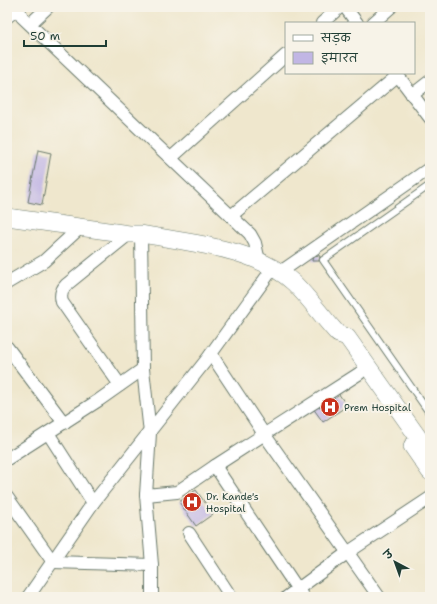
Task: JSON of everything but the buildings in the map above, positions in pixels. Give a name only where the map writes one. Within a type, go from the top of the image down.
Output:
[{"type":"street","points":[[30,24],[48,7]]},
{"type":"street","points":[[323,22],[340,7]]},
{"type":"street","points":[[345,7],[356,22]]},
{"type":"street","points":[[375,22],[391,7]]},
{"type":"street","points":[[7,17],[18,8],[20,14],[30,24],[253,238],[270,267]]},
{"type":"street","points":[[171,158],[285,56]]},
{"type":"street","points":[[231,216],[396,74],[430,118]]},
{"type":"street","points":[[412,94],[430,81]]},
{"type":"street","points":[[28,597],[93,503],[150,433],[211,354],[270,267],[430,168]]},
{"type":"street","points":[[7,216],[135,234],[234,251],[270,267],[293,283],[338,334],[347,337],[430,454]]},
{"type":"street","points":[[7,283],[44,261],[82,226]]},
{"type":"street","points":[[135,234],[143,369],[150,433],[146,495],[152,565],[152,597]]},
{"type":"street","points":[[120,385],[62,302],[61,296],[63,288],[66,285],[135,234]]},
{"type":"street","points":[[338,334],[339,343],[430,472]]},
{"type":"street","points":[[7,347],[64,423]]},
{"type":"street","points":[[211,354],[264,434],[379,597]]},
{"type":"street","points":[[7,459],[99,400],[143,369]]},
{"type":"street","points":[[146,495],[177,492],[360,373]]},
{"type":"street","points":[[48,433],[93,503]]},
{"type":"street","points":[[215,466],[300,593]]},
{"type":"street","points":[[7,497],[53,562]]},
{"type":"street","points":[[287,597],[300,593],[347,553],[430,498]]},
{"type":"street","points":[[189,533],[231,597]]},
{"type":"street","points":[[53,562],[152,565]]},
{"type":"lane","points":[[430,185],[323,260],[430,414]]},
{"type":"place","name":"Prem Hospital","points":[[330,407]]},
{"type":"place","name":"Dr. Kande's Hospital","points":[[192,502]]}]
